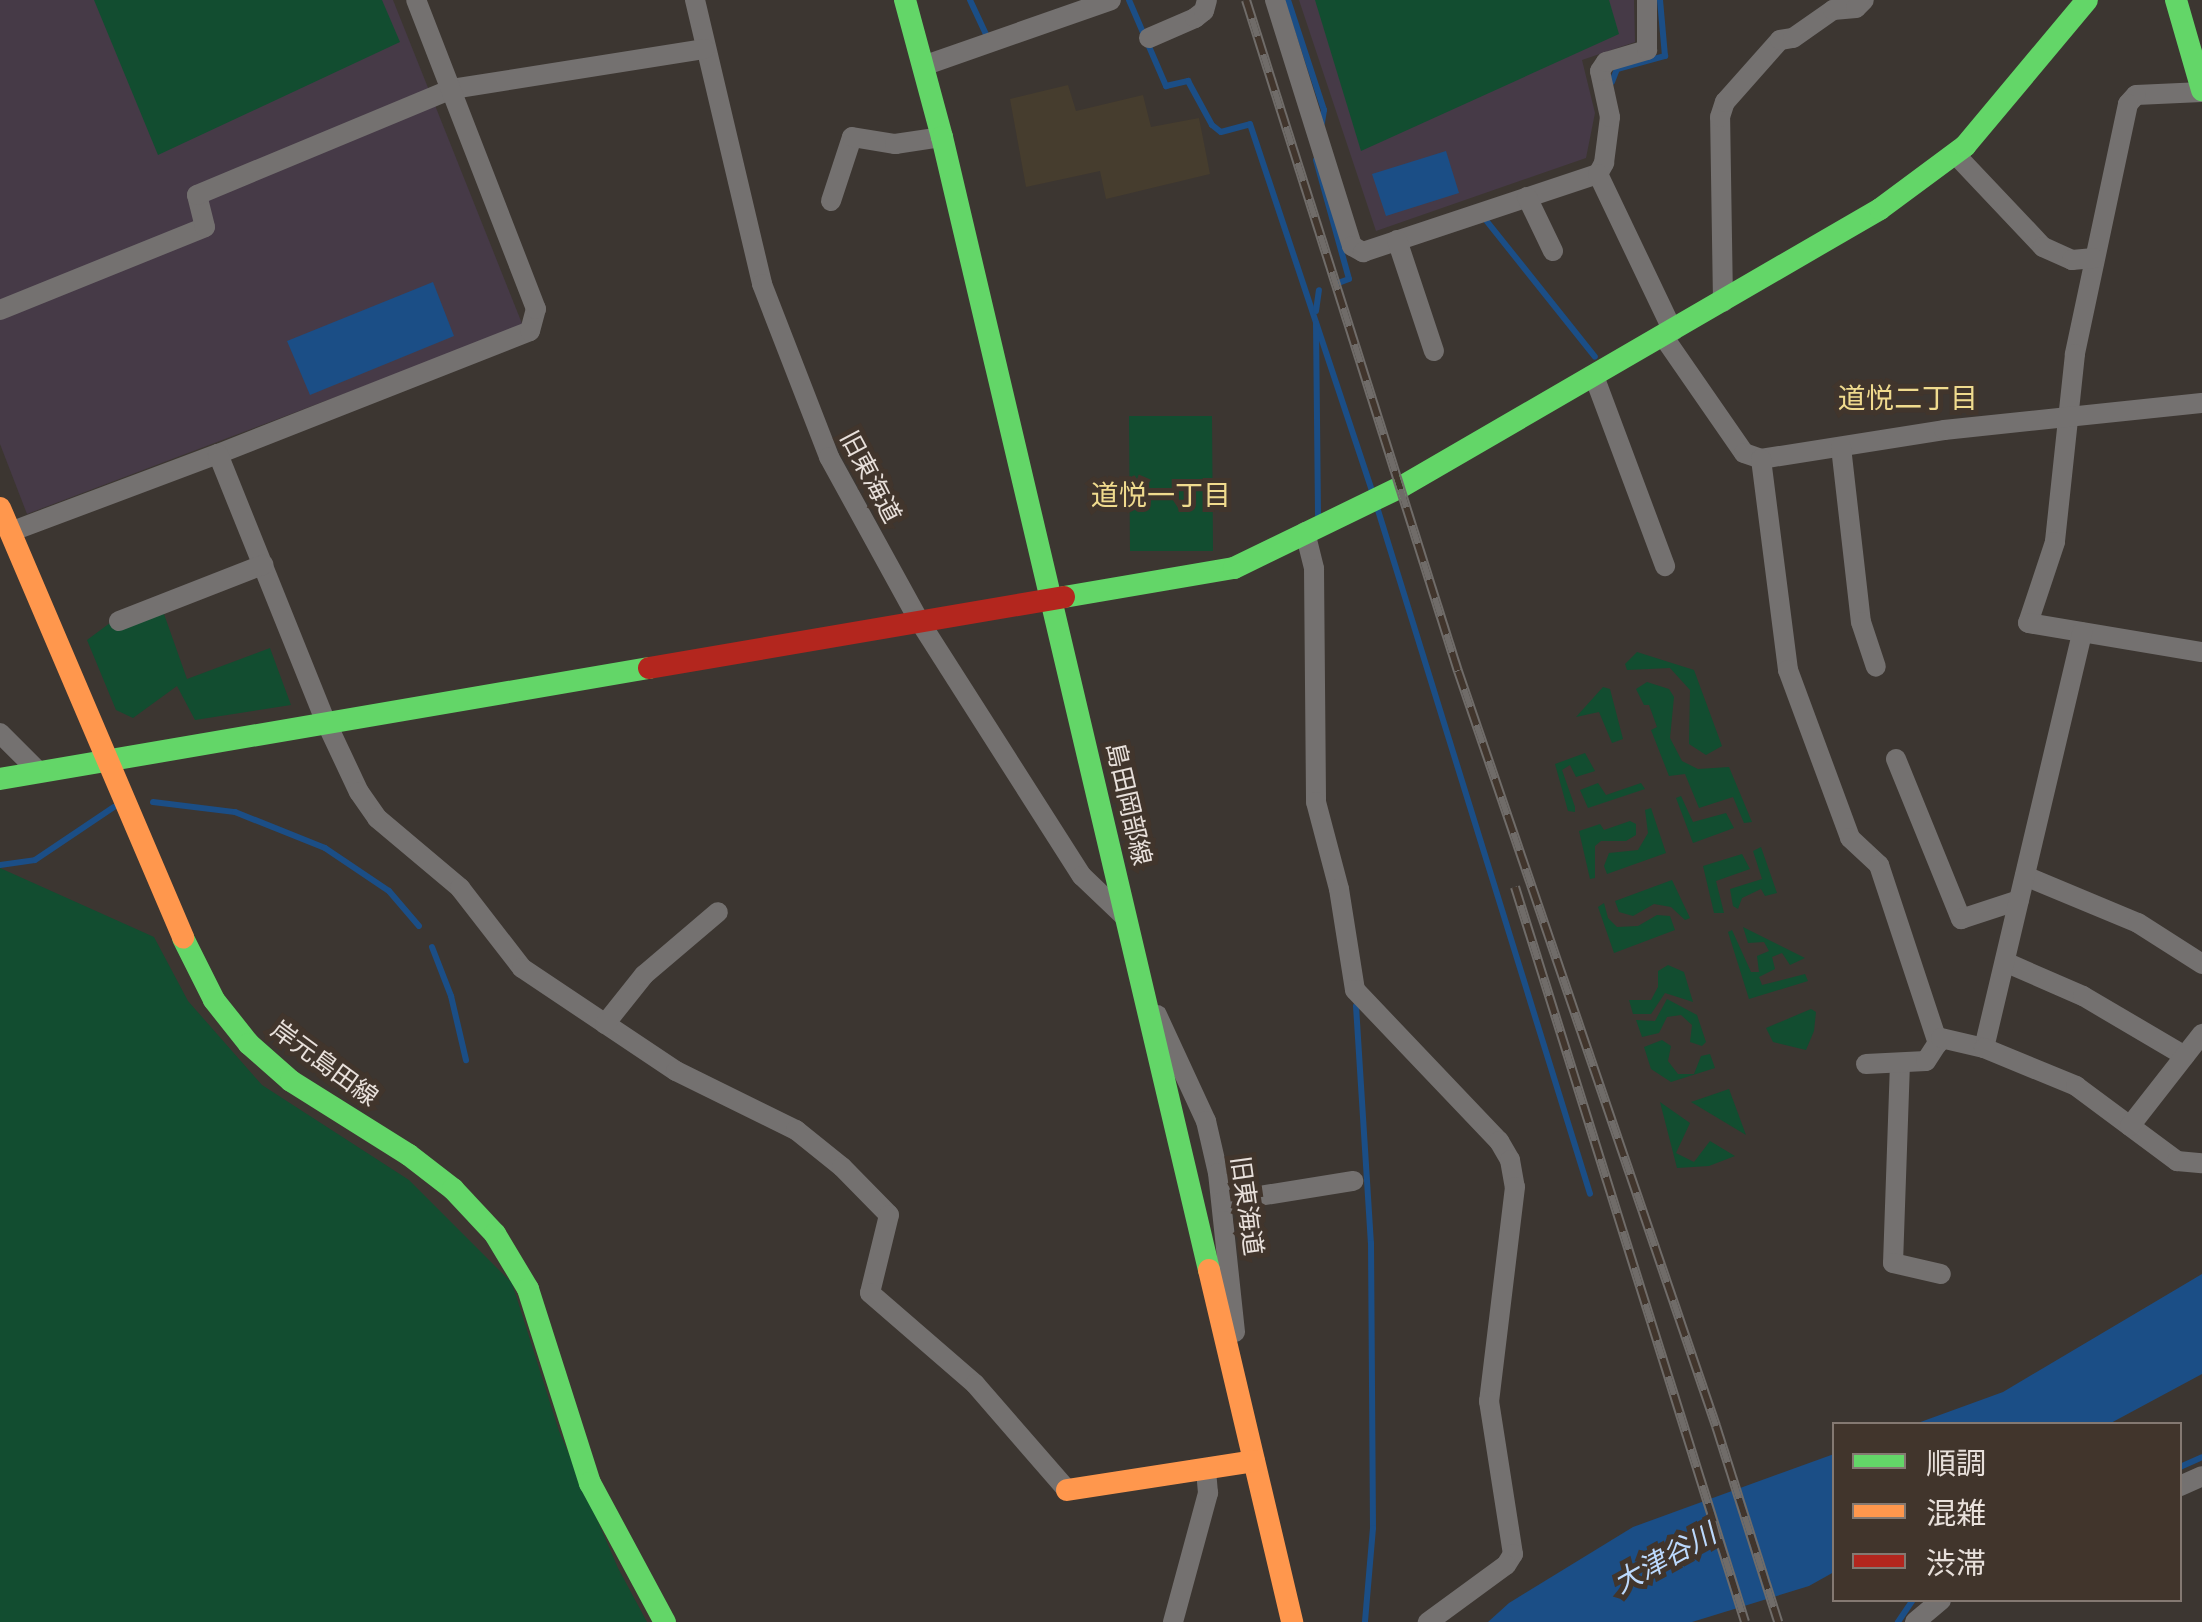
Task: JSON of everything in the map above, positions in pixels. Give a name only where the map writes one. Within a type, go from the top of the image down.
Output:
[{"type":"street","points":[[10,532],[530,331],[536,309],[416,0]]},
{"type":"street","name":"旧東海道","points":[[695,0],[762,284],[790,365],[829,456],[918,619],[1082,876],[1126,919]]},
{"type":"street","name":"島田岡部線","points":[[905,0],[942,137],[1052,597],[1292,1622]]},
{"type":"street","points":[[923,66],[1112,0]]},
{"type":"street","points":[[1149,38],[1195,18],[1204,11],[1206,0]]},
{"type":"street","points":[[1275,0],[1352,246],[1363,252],[1530,202],[1598,174],[1604,162],[1610,117],[1600,71],[1606,62],[1647,50],[1647,0]]},
{"type":"street","points":[[1723,302],[1720,117],[1726,102],[1780,40],[1794,38],[1833,10],[1856,8],[1864,0]]},
{"type":"street","points":[[0,779],[108,757],[1234,568],[1374,500],[1668,334],[1880,208],[1955,154],[2087,0]]},
{"type":"street","points":[[2176,0],[2202,91],[2136,95],[2128,104],[2075,354],[2055,542],[2028,623],[2202,652]]},
{"type":"street","points":[[0,310],[205,227],[197,195],[452,89],[705,50]]},
{"type":"street","points":[[831,201],[852,137],[895,144],[942,137]]},
{"type":"street","points":[[1955,154],[2042,247],[2072,260],[2094,258]]},
{"type":"street","points":[[1598,174],[1668,334],[1744,453],[1760,459],[2202,403]]},
{"type":"street","points":[[1530,202],[1552,251]]},
{"type":"street","points":[[1397,240],[1434,351]]},
{"type":"street","points":[[1594,376],[1664,566]]},
{"type":"street","points":[[1842,446],[1861,622],[1876,666]]},
{"type":"street","points":[[218,454],[326,722],[359,792],[377,818],[460,888],[522,968],[676,1071],[796,1130],[852,1178],[889,1215],[870,1293],[975,1384],[1067,1490],[1254,1460]]},
{"type":"street","points":[[1760,459],[1788,670],[1850,838],[1879,865],[1938,1043]]},
{"type":"street","name":"岸元島田線","points":[[0,508],[183,938],[214,1000],[249,1044],[291,1081],[409,1155],[454,1190],[513,1259],[538,1320],[590,1483],[665,1622]]},
{"type":"street","points":[[1313,528],[1316,802],[1339,889],[1355,990],[1499,1140],[1510,1160],[1514,1187],[1489,1401],[1514,1554],[1506,1565],[1428,1622]]},
{"type":"street","points":[[118,621],[263,565]]},
{"type":"street","points":[[1984,1048],[2082,632]]},
{"type":"street","points":[[0,733],[37,770]]},
{"type":"street","points":[[1896,758],[1960,918],[2019,900]]},
{"type":"street","points":[[2025,876],[2138,923],[2202,964]]},
{"type":"street","points":[[605,1024],[644,975],[718,912]]},
{"type":"street","points":[[2004,962],[2082,996],[2185,1056]]},
{"type":"street","name":"旧東海道","points":[[1144,996],[1192,1082],[1206,1121],[1231,1277],[1235,1378]]},
{"type":"street","points":[[2130,1126],[2202,1034]]},
{"type":"street","points":[[1866,1064],[1926,1061],[1941,1038],[1984,1048],[2076,1086],[2177,1161],[2202,1164]]},
{"type":"street","points":[[1900,1063],[1893,1263],[1941,1274]]},
{"type":"street","points":[[1222,1202],[1353,1181]]},
{"type":"street","points":[[1173,1622],[1208,1492],[1206,1468]]},
{"type":"street","points":[[1915,1622],[1939,1602]]},
{"type":"shaded area","points":[[0,0],[393,0],[523,326],[27,514],[0,444]]},
{"type":"shaded area","points":[[1299,0],[1634,0],[1635,42],[1582,60],[1595,113],[1586,158],[1376,231]]},
{"type":"shaded area","points":[[1068,85],[1076,111],[1143,95],[1151,127],[1199,118],[1210,174],[1106,199],[1100,171],[1026,187],[1010,99]]},
{"type":"green space","points":[[94,0],[382,0],[400,42],[158,155]]},
{"type":"green space","points":[[1315,0],[1609,0],[1619,34],[1361,151]]},
{"type":"green space","points":[[1129,416],[1212,416],[1213,551],[1130,551]]},
{"type":"green space","points":[[164,614],[187,679],[270,648],[291,705],[195,720],[177,686],[133,718],[116,710],[87,640],[114,620]]},
{"type":"green space","points":[[1637,652],[1694,670],[1722,746],[1706,755],[1689,744],[1690,690],[1670,668],[1627,670],[1625,664]]},
{"type":"green space","points":[[1647,682],[1669,689],[1674,697],[1670,738],[1682,761],[1698,769],[1729,767],[1752,822],[1744,823],[1733,797],[1699,808],[1685,774],[1669,776],[1651,730],[1657,727],[1649,705],[1644,705],[1636,689]]},
{"type":"green space","points":[[1603,687],[1610,689],[1623,739],[1612,743],[1599,712],[1576,717]]},
{"type":"green space","points":[[1585,753],[1595,771],[1576,777],[1570,765],[1562,770],[1575,807],[1575,812],[1568,811],[1555,764]]},
{"type":"green space","points":[[1598,783],[1606,795],[1641,783],[1645,789],[1588,808],[1580,790]]},
{"type":"green space","points":[[1681,796],[1693,822],[1726,813],[1734,828],[1693,843],[1676,798]]},
{"type":"green space","points":[[1651,808],[1666,853],[1607,874],[1604,866],[1609,853],[1638,850],[1648,833],[1645,810]]},
{"type":"green space","points":[[1630,821],[1636,824],[1636,835],[1626,841],[1601,841],[1595,846],[1595,878],[1590,879],[1579,831],[1600,824],[1604,830]]},
{"type":"green space","points":[[1761,847],[1777,893],[1765,896],[1761,889],[1742,898],[1738,909],[1733,906],[1730,889],[1762,879],[1753,851]]},
{"type":"green space","points":[[1742,854],[1750,869],[1716,881],[1724,913],[1714,913],[1703,866]]},
{"type":"green space","points":[[0,868],[154,937],[188,1001],[262,1085],[409,1180],[512,1283],[559,1431],[618,1568],[647,1622],[0,1622]]},
{"type":"green space","points":[[1672,880],[1690,918],[1685,920],[1671,907],[1654,904],[1633,916],[1619,912],[1615,901]]},
{"type":"green space","points":[[1604,903],[1608,918],[1617,927],[1638,926],[1657,915],[1670,916],[1675,930],[1614,953],[1598,907]]},
{"type":"green space","points":[[1743,927],[1805,958],[1790,965],[1782,953],[1772,957],[1775,969],[1759,977],[1762,985],[1805,974],[1808,981],[1749,999],[1728,932],[1732,930],[1751,972],[1759,972],[1757,956],[1769,951],[1764,942],[1748,943]]},
{"type":"green space","points":[[1668,965],[1684,972],[1693,1002],[1665,993],[1651,1014],[1633,1014],[1629,1000],[1651,1000],[1658,987],[1658,971]]},
{"type":"green space","points":[[1667,999],[1697,1015],[1706,1042],[1702,1046],[1690,1042],[1692,1025],[1681,1015],[1667,1017],[1659,1033],[1642,1037],[1636,1020],[1655,1021]]},
{"type":"green space","points":[[1811,1009],[1816,1012],[1814,1031],[1806,1050],[1773,1042],[1766,1028]]},
{"type":"green space","points":[[1662,1040],[1671,1046],[1668,1061],[1678,1074],[1694,1074],[1701,1056],[1710,1054],[1715,1068],[1671,1082],[1651,1069],[1644,1047]]},
{"type":"green space","points":[[1729,1089],[1746,1135],[1691,1102]]},
{"type":"green space","points":[[1660,1102],[1690,1123],[1676,1153],[1694,1162],[1710,1141],[1735,1156],[1709,1166],[1677,1168]]},
{"type":"water","points":[[1446,151],[1459,193],[1386,216],[1372,174]]},
{"type":"water","points":[[433,282],[454,336],[310,395],[287,341]]},
{"type":"water","points":[[2202,1274],[2202,1374],[2113,1422],[1920,1422],[2003,1392]]},
{"type":"water","name":"大津谷川","points":[[1832,1455],[1832,1573],[1809,1586],[1692,1622],[1488,1622],[1509,1603],[1633,1527]]},
{"type":"waterway","points":[[970,0],[987,36]]},
{"type":"waterway","points":[[1129,0],[1166,86],[1188,81],[1212,125],[1221,132],[1250,124],[1372,490]]},
{"type":"waterway","points":[[1288,0],[1324,110],[1322,123]]},
{"type":"waterway","points":[[1612,82],[1617,69],[1665,56],[1660,0]]},
{"type":"waterway","points":[[1316,160],[1349,279],[1338,283]]},
{"type":"waterway","points":[[1485,219],[1595,357]]},
{"type":"waterway","points":[[1316,311],[1319,290]]},
{"type":"waterway","points":[[1316,323],[1318,515]]},
{"type":"waterway","points":[[1377,507],[1590,1194]]},
{"type":"waterway","points":[[153,802],[235,812],[325,848],[389,891],[419,926]]},
{"type":"waterway","points":[[0,865],[35,860],[114,807]]},
{"type":"waterway","points":[[432,947],[451,996],[466,1060]]},
{"type":"waterway","points":[[1356,1006],[1371,1243],[1373,1528],[1365,1622]]},
{"type":"waterway","points":[[2182,1466],[2202,1457]]},
{"type":"waterway","points":[[1898,1622],[1912,1602]]},
{"type":"railway","points":[[1246,0],[1458,671],[1716,1426],[1778,1622]]},
{"type":"railway","points":[[1515,887],[1745,1622]]},
{"type":"traffic: fast","points":[[905,0],[942,137],[1209,1270]]},
{"type":"traffic: fast","points":[[1064,597],[1234,568],[1401,487],[1880,209],[1965,146],[2087,0]]},
{"type":"traffic: fast","points":[[2176,0],[2202,90]]},
{"type":"traffic: fast","points":[[0,779],[649,668]]},
{"type":"traffic: fast","points":[[183,938],[214,1000],[249,1044],[291,1081],[409,1155],[453,1189],[495,1234],[528,1289],[590,1483],[665,1622]]},
{"type":"traffic: slow","points":[[0,508],[183,938]]},
{"type":"traffic: slow","points":[[1209,1270],[1292,1622]]},
{"type":"traffic: slow","points":[[1067,1490],[1254,1461]]},
{"type":"traffic: jam","points":[[649,668],[1064,597]]},
{"type":"district","name":"道悦二丁目","points":[[1908,399]]},
{"type":"district","name":"道悦一丁目","points":[[1161,496]]}]
